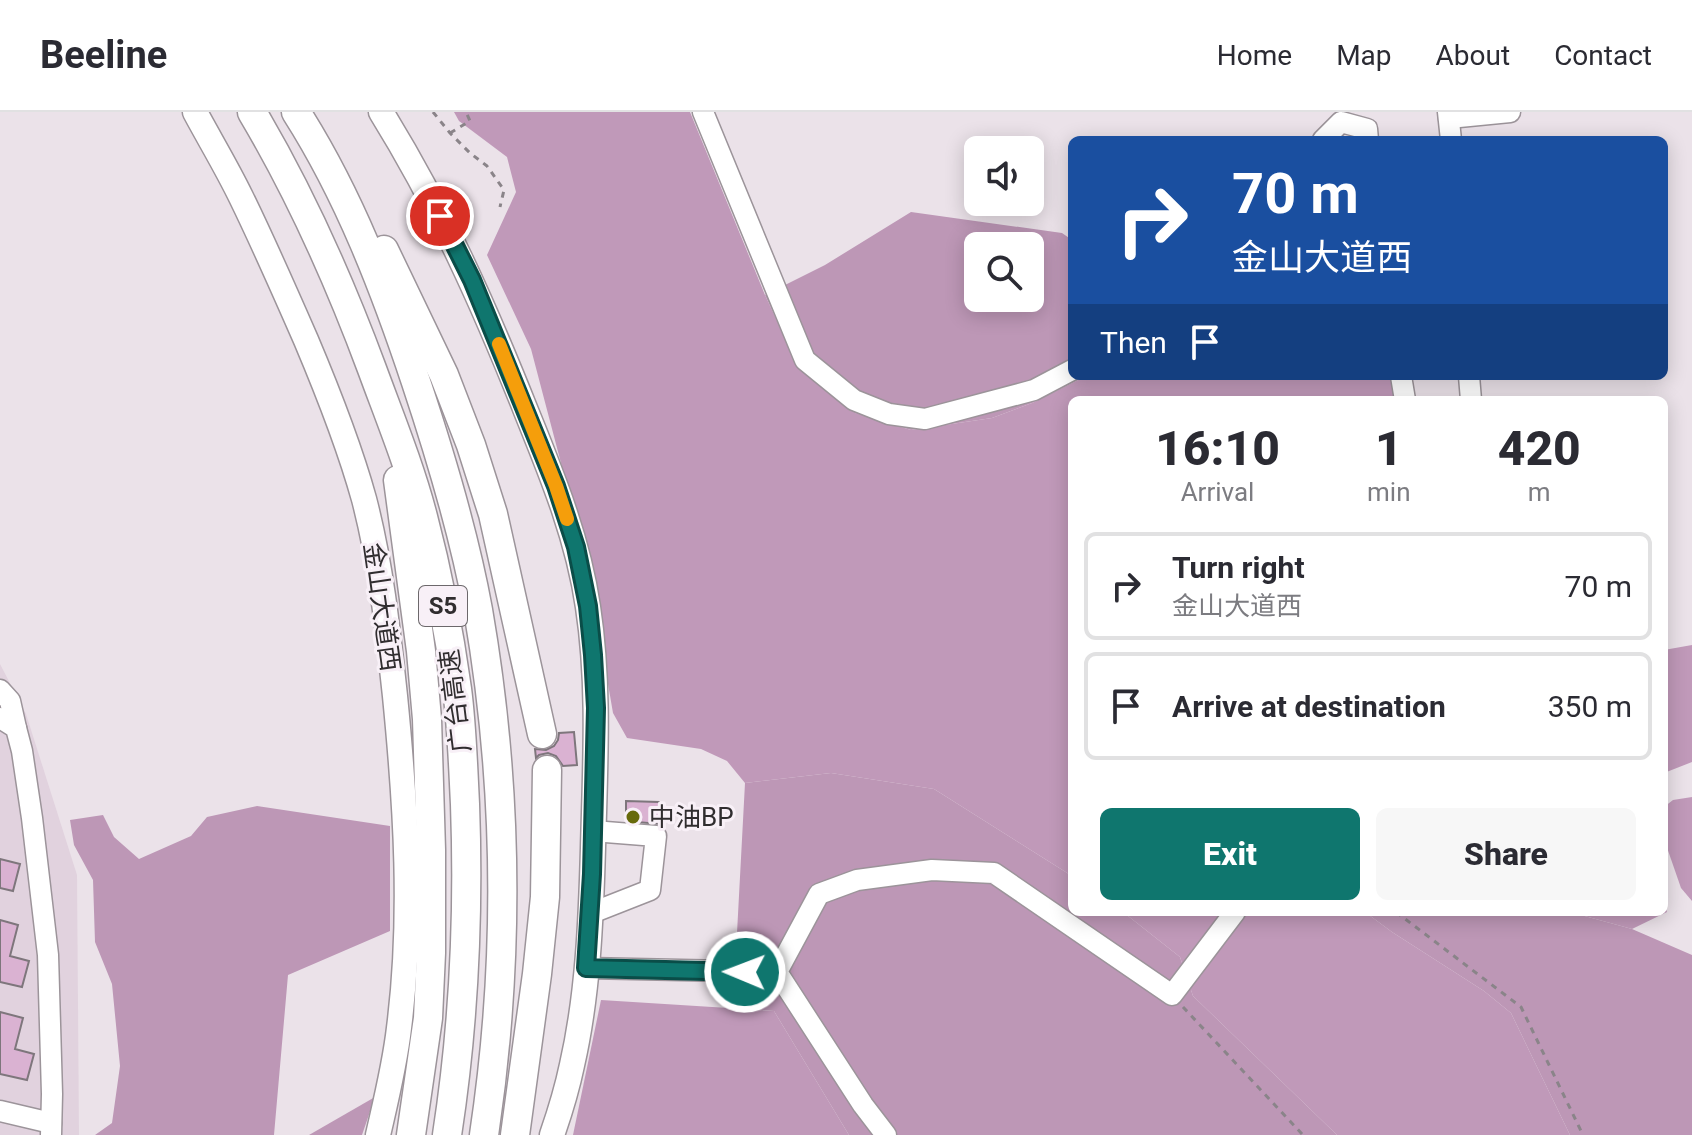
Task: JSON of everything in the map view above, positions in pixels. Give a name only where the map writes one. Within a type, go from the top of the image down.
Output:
[{"type":"highway","name":"广台高速","points":[[252,112],[295,191],[353,318],[423,516],[441,595],[457,691],[463,754],[466,887],[460,1034],[447,1135]]},
{"type":"highway","name":"广台高速","points":[[296,112],[313,140],[373,263],[404,345],[444,472],[477,607],[498,777],[501,901],[499,998],[484,1135]]},
{"type":"highway","points":[[313,140],[393,264],[444,375],[493,514],[542,734]]},
{"type":"highway","points":[[388,412],[421,651],[427,719],[431,953],[428,1018],[411,1135]]},
{"type":"highway","points":[[515,1135],[545,897],[547,770]]},
{"type":"main road","name":"金山大道西","points":[[195,112],[240,194],[324,383],[364,500],[377,557],[401,764],[407,887],[399,1030],[378,1135]]},
{"type":"main road","points":[[381,112],[421,177],[472,280],[556,486],[576,547],[588,606],[593,655],[595,766],[586,968],[572,1067],[552,1135]]},
{"type":"street","points":[[703,112],[805,360],[854,400],[889,414],[925,419],[1034,390],[1068,372]]},
{"type":"street","points":[[1451,136],[1448,115],[1510,112]]},
{"type":"street","points":[[1327,136],[1341,122],[1367,129],[1368,136]]},
{"type":"street","points":[[0,690],[10,701],[8,723],[22,751],[48,955],[51,1129],[0,1111]]},
{"type":"street","points":[[589,914],[650,890],[656,836],[593,831]]},
{"type":"street","points":[[777,972],[819,894],[857,880],[932,870],[994,873],[1172,995],[1232,916]]},
{"type":"street","points":[[586,968],[777,972]]},
{"type":"street","points":[[777,972],[863,1105],[886,1135]]},
{"type":"path","points":[[433,112],[496,178],[504,190],[500,207]]},
{"type":"path","points":[[450,133],[470,121],[466,112]]},
{"type":"path","points":[[1401,916],[1521,1007],[1583,1135]]},
{"type":"path","points":[[1172,995],[1303,1135]]},
{"type":"shaded area","points":[[454,112],[690,112],[765,295],[798,366],[855,413],[911,430],[992,418],[1032,403],[1078,380],[1393,380],[1395,396],[1068,396],[1068,873],[934,789],[831,773],[745,783],[727,761],[701,749],[627,738],[613,713],[587,562],[531,349],[487,255],[516,192],[507,157],[459,121]]},
{"type":"shaded area","points":[[911,212],[1062,233],[1068,237],[1068,380],[1078,380],[1032,403],[992,418],[911,430],[854,413],[798,366],[765,295],[825,265]]},
{"type":"shaded area","points":[[1692,645],[1692,762],[1668,771],[1668,649]]},
{"type":"shaded area","points":[[0,664],[26,714],[77,875],[79,1135],[0,1135]]},
{"type":"shaded area","points":[[831,773],[934,789],[1068,873],[1068,916],[1128,916],[1180,957],[1193,996],[1337,1135],[849,1135],[774,1011],[733,1008],[745,783]]},
{"type":"shaded area","points":[[1692,797],[1692,901],[1681,888],[1668,851],[1668,804]]},
{"type":"shaded area","points":[[257,806],[390,826],[390,931],[288,975],[274,1135],[95,1135],[112,1123],[120,1066],[112,984],[95,942],[93,880],[74,845],[70,820],[103,815],[114,837],[139,859],[191,836],[207,817]]},
{"type":"shaded area","points":[[1128,916],[1370,916],[1484,991],[1511,1013],[1570,1135],[1337,1135],[1193,996],[1180,957]]},
{"type":"shaded area","points":[[1370,916],[1585,916],[1632,929],[1692,955],[1692,1135],[1570,1135],[1511,1013],[1484,991]]},
{"type":"shaded area","points":[[1585,916],[1659,916],[1632,929]]},
{"type":"shaded area","points":[[601,1000],[774,1011],[849,1135],[573,1135]]},
{"type":"shaded area","points":[[375,1097],[362,1135],[309,1135]]},
{"type":"building","points":[[574,732],[577,765],[563,766],[556,756],[548,753],[536,758],[535,749],[546,750],[554,746],[559,733]]},
{"type":"building","points":[[626,801],[659,802],[659,824],[626,821]]},
{"type":"building","points":[[0,859],[20,864],[13,891],[0,888]]},
{"type":"building","points":[[0,920],[18,925],[10,956],[29,961],[22,987],[0,982]]},
{"type":"building","points":[[0,1012],[23,1018],[15,1049],[34,1054],[27,1080],[0,1074]]},
{"type":"slow traffic","points":[[499,344],[567,519]]},
{"type":"place","name":"中油BP","points":[[633,817]]},
{"type":"route","points":[[440,216],[472,280],[556,486],[576,547],[588,606],[596,708],[586,968],[745,972]]}]
